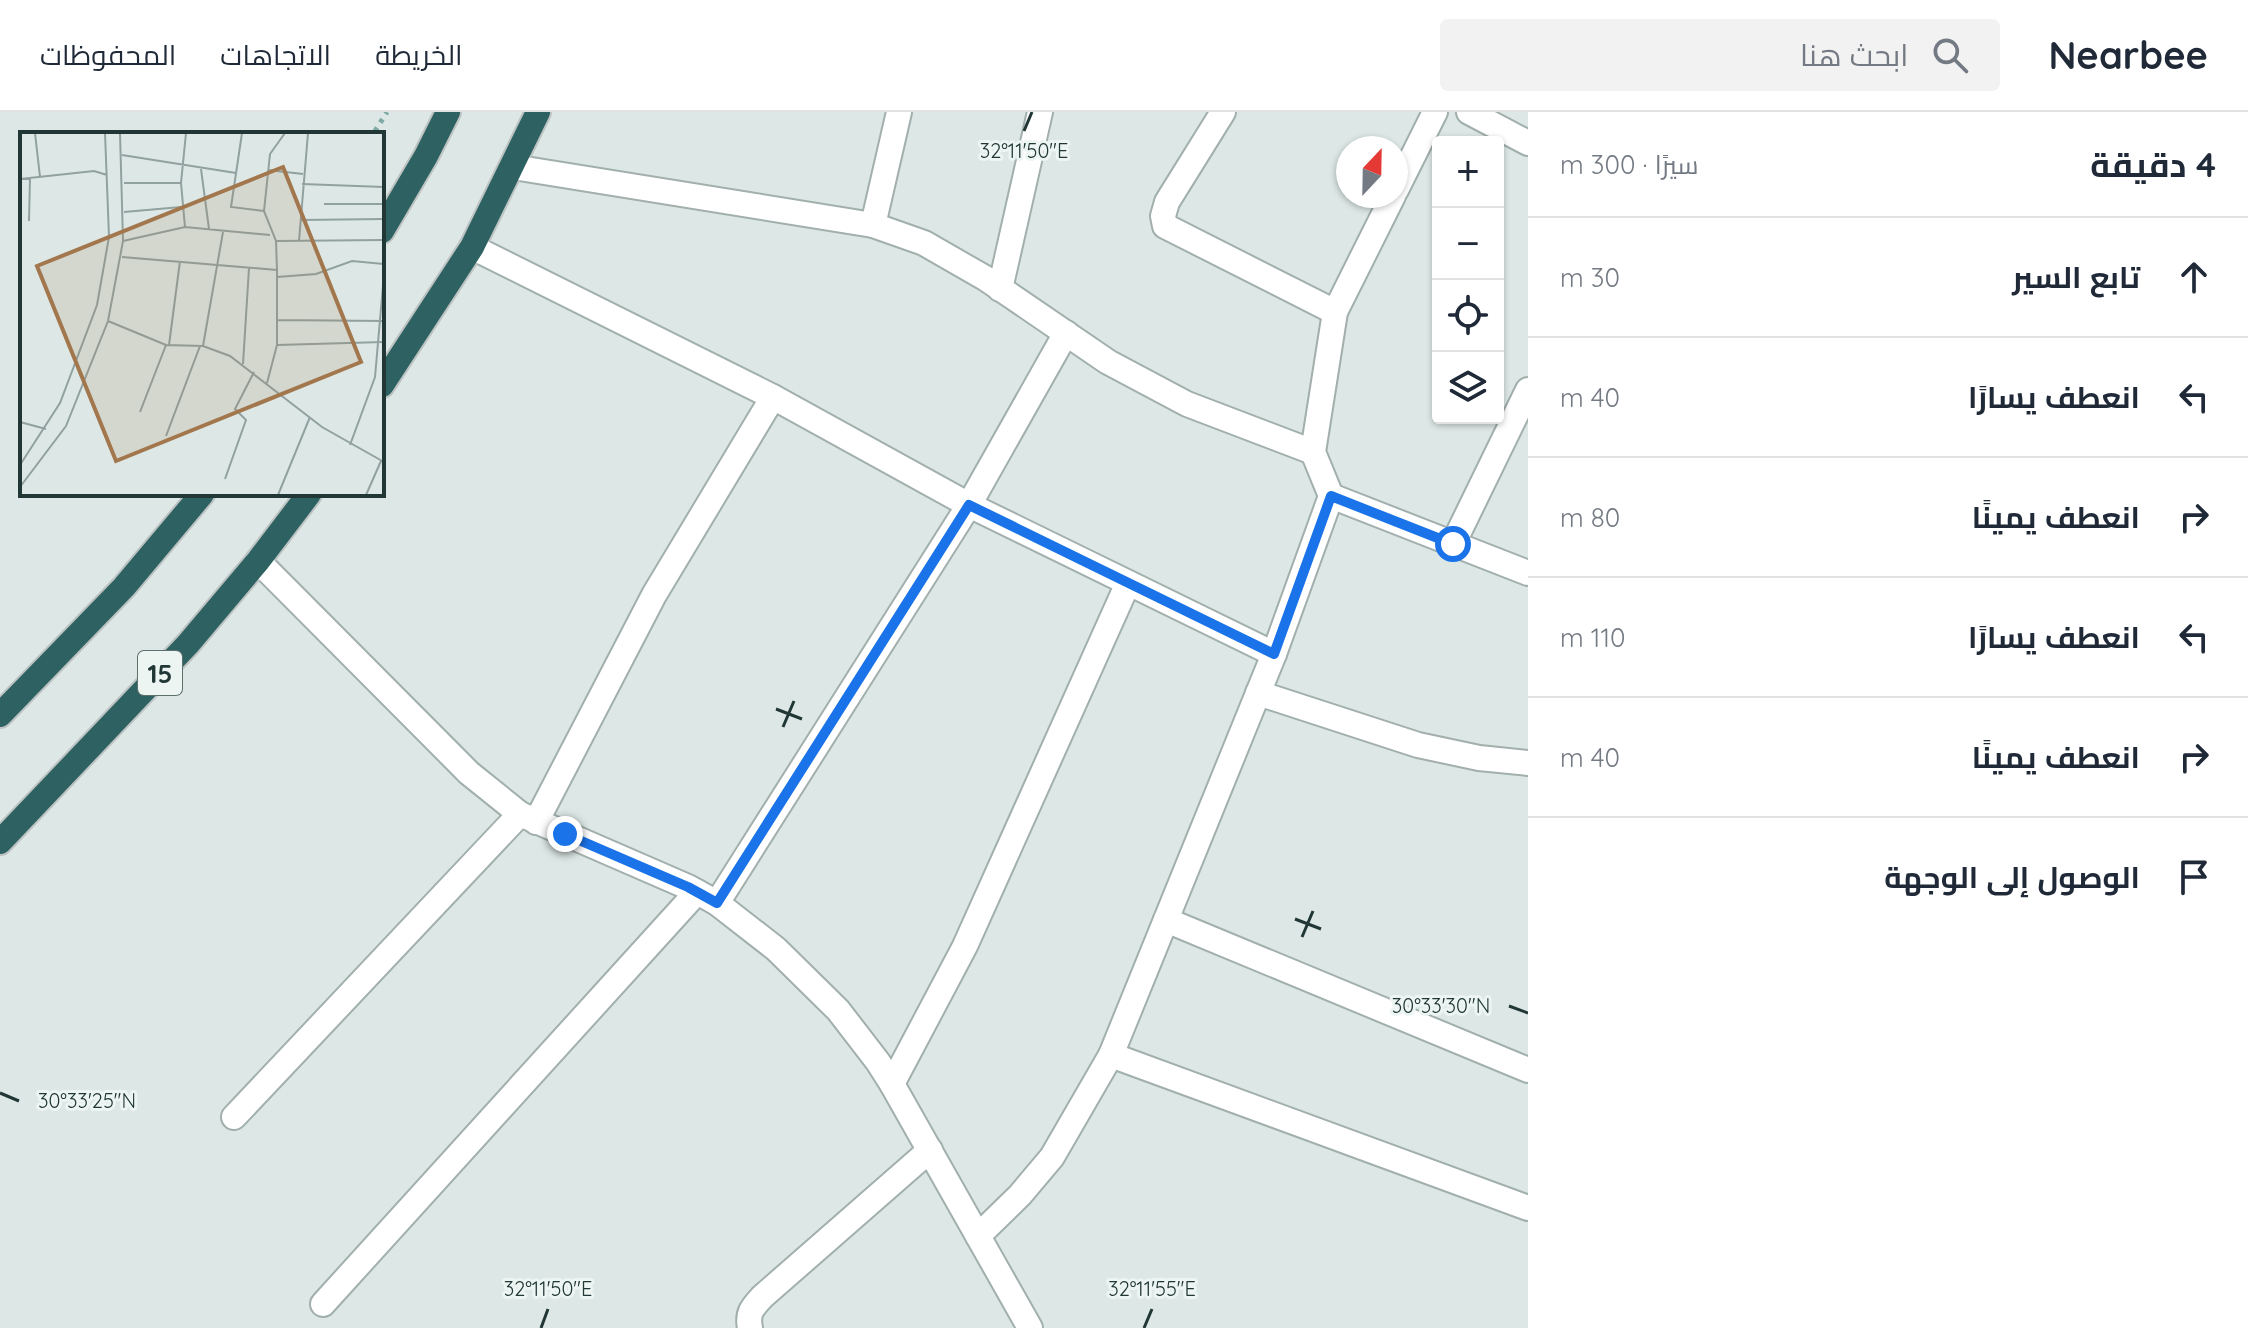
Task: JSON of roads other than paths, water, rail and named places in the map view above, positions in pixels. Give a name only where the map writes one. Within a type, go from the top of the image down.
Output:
[{"type":"highway","points":[[384,228],[420,168],[448,112]]},
{"type":"highway","points":[[384,382],[472,247],[538,112]]},
{"type":"highway","points":[[0,715],[124,587],[200,496]]},
{"type":"highway","name":"15","points":[[0,842],[188,644],[307,496]]},
{"type":"street","points":[[873,225],[899,112]]},
{"type":"street","points":[[1000,289],[1040,112]]},
{"type":"street","points":[[1223,112],[1167,202],[1163,216],[1165,226],[1335,312]]},
{"type":"street","points":[[1408,166],[1435,112]]},
{"type":"street","points":[[1469,112],[1528,143]]},
{"type":"street","points":[[513,167],[873,225],[924,243],[1000,289],[1108,362],[1187,404],[1313,452]]},
{"type":"street","points":[[978,1236],[1020,1195],[1052,1157],[1111,1055],[1274,654],[1331,496],[1313,452],[1335,312],[1387,208]]},
{"type":"street","points":[[472,247],[773,397],[969,505],[1274,654]]},
{"type":"street","points":[[323,1304],[707,897],[969,505],[1066,333]]},
{"type":"street","points":[[1453,544],[1517,439],[1528,390]]},
{"type":"street","points":[[234,1117],[528,818],[654,595],[773,397]]},
{"type":"street","points":[[1331,496],[1528,573]]},
{"type":"street","points":[[258,561],[469,773],[528,818],[707,897],[776,949],[838,1010],[892,1084],[1030,1328]]},
{"type":"street","points":[[892,1084],[965,946],[1128,583]]},
{"type":"street","points":[[1258,693],[1418,745],[1479,758],[1528,763]]},
{"type":"street","points":[[1166,920],[1528,1070]]},
{"type":"street","points":[[1111,1055],[1528,1208]]},
{"type":"street","points":[[750,1328],[748,1318],[751,1308],[762,1297],[930,1150]]}]
